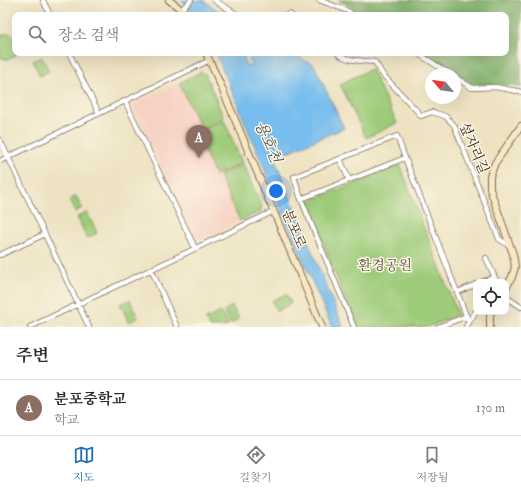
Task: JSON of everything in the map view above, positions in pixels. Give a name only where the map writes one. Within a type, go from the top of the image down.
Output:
[{"type":"main road","points":[[169,0],[183,11]]},
{"type":"main road","name":"분포로","points":[[208,56],[322,327]]},
{"type":"main road","points":[[509,282],[515,267],[513,254],[490,189],[490,176],[495,163],[521,126]]},
{"type":"main road","points":[[490,315],[491,326]]},
{"type":"street","points":[[43,0],[49,12]]},
{"type":"street","points":[[183,11],[191,0]]},
{"type":"street","points":[[214,0],[233,12]]},
{"type":"street","points":[[319,0],[350,12]]},
{"type":"street","points":[[70,56],[99,114]]},
{"type":"street","name":"섶자리길","points":[[340,56],[375,62],[383,75],[421,116],[432,112],[445,116],[454,125],[500,239],[510,246]]},
{"type":"street","points":[[421,56],[440,68]]},
{"type":"street","points":[[0,161],[210,60]]},
{"type":"street","points":[[461,81],[472,88],[495,87],[521,92]]},
{"type":"street","points":[[125,101],[195,248]]},
{"type":"street","points":[[354,327],[301,199],[294,177],[397,136],[467,316],[467,325]]},
{"type":"street","points":[[0,140],[89,327]]},
{"type":"street","points":[[301,199],[405,158]]},
{"type":"street","points":[[340,159],[349,180]]},
{"type":"street","points":[[30,327],[274,211]]},
{"type":"street","points":[[0,255],[45,234]]},
{"type":"street","points":[[486,258],[495,279]]},
{"type":"street","points":[[151,269],[177,327]]},
{"type":"street","points":[[458,292],[473,285]]},
{"type":"street","points":[[509,299],[521,307]]},
{"type":"street","points":[[467,325],[473,315]]},
{"type":"street","points":[[438,327],[467,316]]},
{"type":"shaded area","points":[[201,72],[205,74],[262,207],[260,212],[200,240],[196,239],[132,105]]},
{"type":"green space","points":[[338,0],[521,0],[521,88],[514,85],[472,84],[461,77],[461,68],[446,68],[427,56],[509,56],[509,12],[359,12]]},
{"type":"green space","points":[[6,34],[12,35],[12,56],[15,56],[14,57],[7,59],[0,57],[0,36]]},
{"type":"green space","points":[[42,57],[49,71],[40,76],[33,61]]},
{"type":"green space","points":[[371,69],[397,123],[366,138],[340,84]]},
{"type":"green space","points":[[201,72],[205,74],[224,118],[201,129],[179,83]]},
{"type":"green space","points":[[224,120],[242,163],[215,175],[196,133]]},
{"type":"green space","points":[[243,164],[262,207],[260,212],[240,221],[219,175]]},
{"type":"green space","name":"환경공원","points":[[400,165],[458,315],[428,327],[356,327],[307,202]]},
{"type":"green space","points":[[76,196],[82,208],[75,212],[69,200]]},
{"type":"green space","points":[[87,212],[97,233],[87,238],[77,217]]},
{"type":"green space","points":[[286,294],[291,303],[277,311],[272,301]]},
{"type":"green space","points":[[130,300],[138,318],[129,322],[120,304]]},
{"type":"green space","points":[[232,306],[239,319],[230,324],[224,311]]},
{"type":"green space","points":[[221,312],[228,325],[224,327],[210,327],[206,319]]},
{"type":"water","points":[[181,0],[204,0],[220,12],[191,12]]},
{"type":"water","name":"용호천","points":[[217,56],[246,56],[244,60],[247,66],[251,65],[249,60],[251,56],[296,56],[314,65],[344,128],[276,157],[278,168],[343,327],[332,327]]},
{"type":"place","name":"분포중학교","points":[[199,158]]}]
